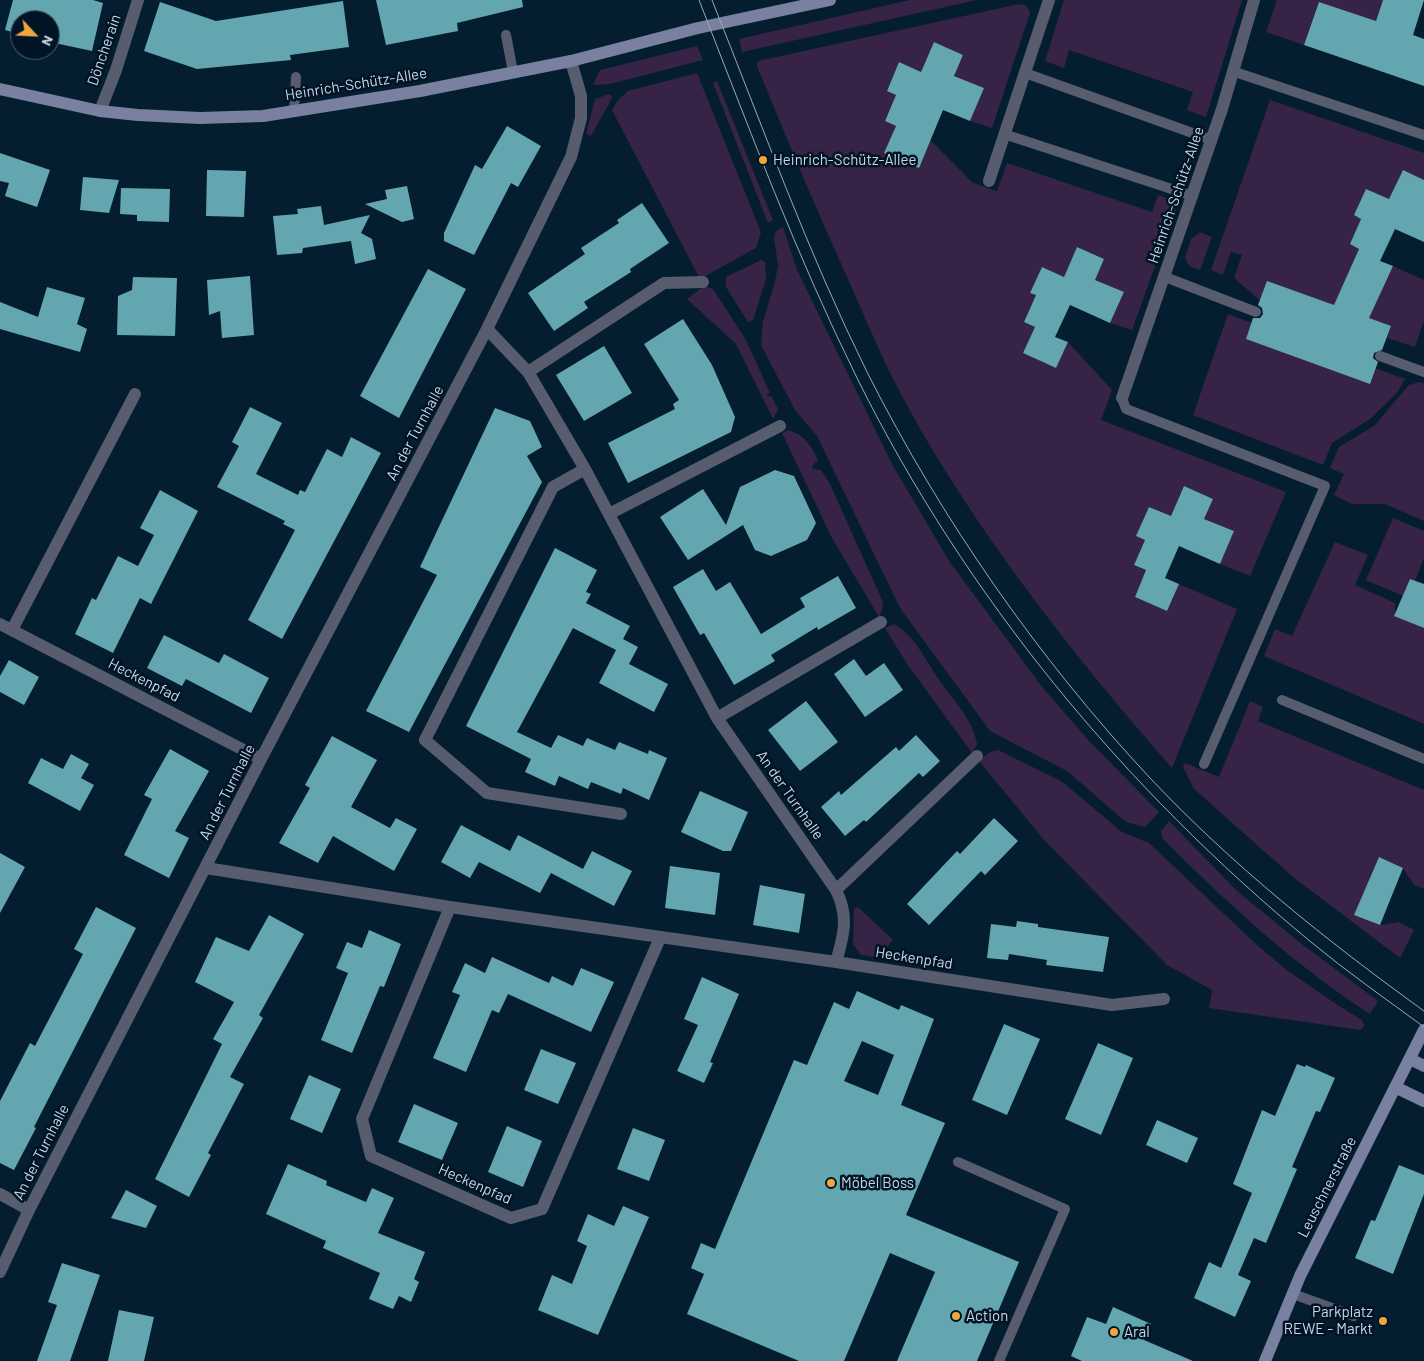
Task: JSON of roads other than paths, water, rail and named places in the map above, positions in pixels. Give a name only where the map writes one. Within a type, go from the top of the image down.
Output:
[{"type":"main road","name":"Heinrich-Schütz-Allee","points":[[0,89],[100,111],[200,118],[264,116],[420,92],[571,60],[698,28],[830,0]]},
{"type":"main road","name":"Leuschnerstraße","points":[[1265,1361],[1293,1294],[1328,1220],[1424,1030]]},
{"type":"main road","points":[[1410,1059],[1424,1066]]},
{"type":"main road","points":[[1395,1087],[1424,1101]]},
{"type":"street","name":"Döncherain","points":[[100,111],[116,70],[138,0]]},
{"type":"street","points":[[989,181],[1049,0]]},
{"type":"street","name":"Heinrich-Schütz-Allee","points":[[1122,398],[1212,140],[1254,0]]},
{"type":"street","name":"An der Turnhalle","points":[[0,1272],[29,1210],[261,760],[487,329],[571,157],[581,118],[581,96],[571,60]]},
{"type":"street","points":[[528,372],[664,283],[703,282]]},
{"type":"street","name":"An der Turnhalle","points":[[487,329],[528,372],[585,469],[718,718],[836,890],[844,906],[843,936],[836,962]]},
{"type":"street","points":[[12,630],[135,394]]},
{"type":"street","points":[[609,514],[780,426]]},
{"type":"street","points":[[585,469],[553,486],[425,740],[487,792],[621,814]]},
{"type":"street","points":[[718,718],[881,622]]},
{"type":"street","name":"Heckenpfad","points":[[0,624],[261,760]]},
{"type":"street","points":[[836,890],[977,756]]},
{"type":"street","name":"Heckenpfad","points":[[206,868],[450,908],[836,962],[1112,1005],[1164,999]]},
{"type":"street","name":"Heckenpfad","points":[[450,908],[362,1119],[371,1156],[511,1218],[542,1209],[660,938]]},
{"type":"street","points":[[0,1194],[29,1210]]},
{"type":"lane","points":[[506,35],[513,72]]},
{"type":"lane","points":[[1232,71],[1424,135]]},
{"type":"lane","points":[[1025,73],[1212,140]]},
{"type":"lane","points":[[294,111],[296,77]]},
{"type":"lane","points":[[1004,134],[1193,196]]},
{"type":"lane","points":[[1165,277],[1256,312]]},
{"type":"lane","points":[[1380,356],[1424,372]]},
{"type":"lane","points":[[1122,398],[1126,408],[1325,486],[1204,764]]},
{"type":"lane","points":[[1282,700],[1424,759]]},
{"type":"lane","points":[[958,1162],[1066,1209],[999,1361]]},
{"type":"lane","points":[[1293,1294],[1354,1316]]},
{"type":"tram line","points":[[699,0],[755,144],[814,287],[858,380],[901,460],[948,538],[999,613],[1055,685],[1114,754],[1177,820],[1242,883],[1311,942],[1424,1027]]},
{"type":"tram line","points":[[712,0],[805,235],[868,374],[928,482],[995,586],[1069,685],[1150,778],[1181,810],[1281,901],[1424,1011]]},
{"type":"place","name":"Heinrich-Schütz-Allee","points":[[763,160]]},
{"type":"place","name":"Möbel Boss","points":[[831,1183]]},
{"type":"place","name":"Action","points":[[956,1316]]},
{"type":"place","name":"Parkplatz REWE - Markt","points":[[1383,1321]]},
{"type":"place","name":"Aral","points":[[1114,1332]]}]
